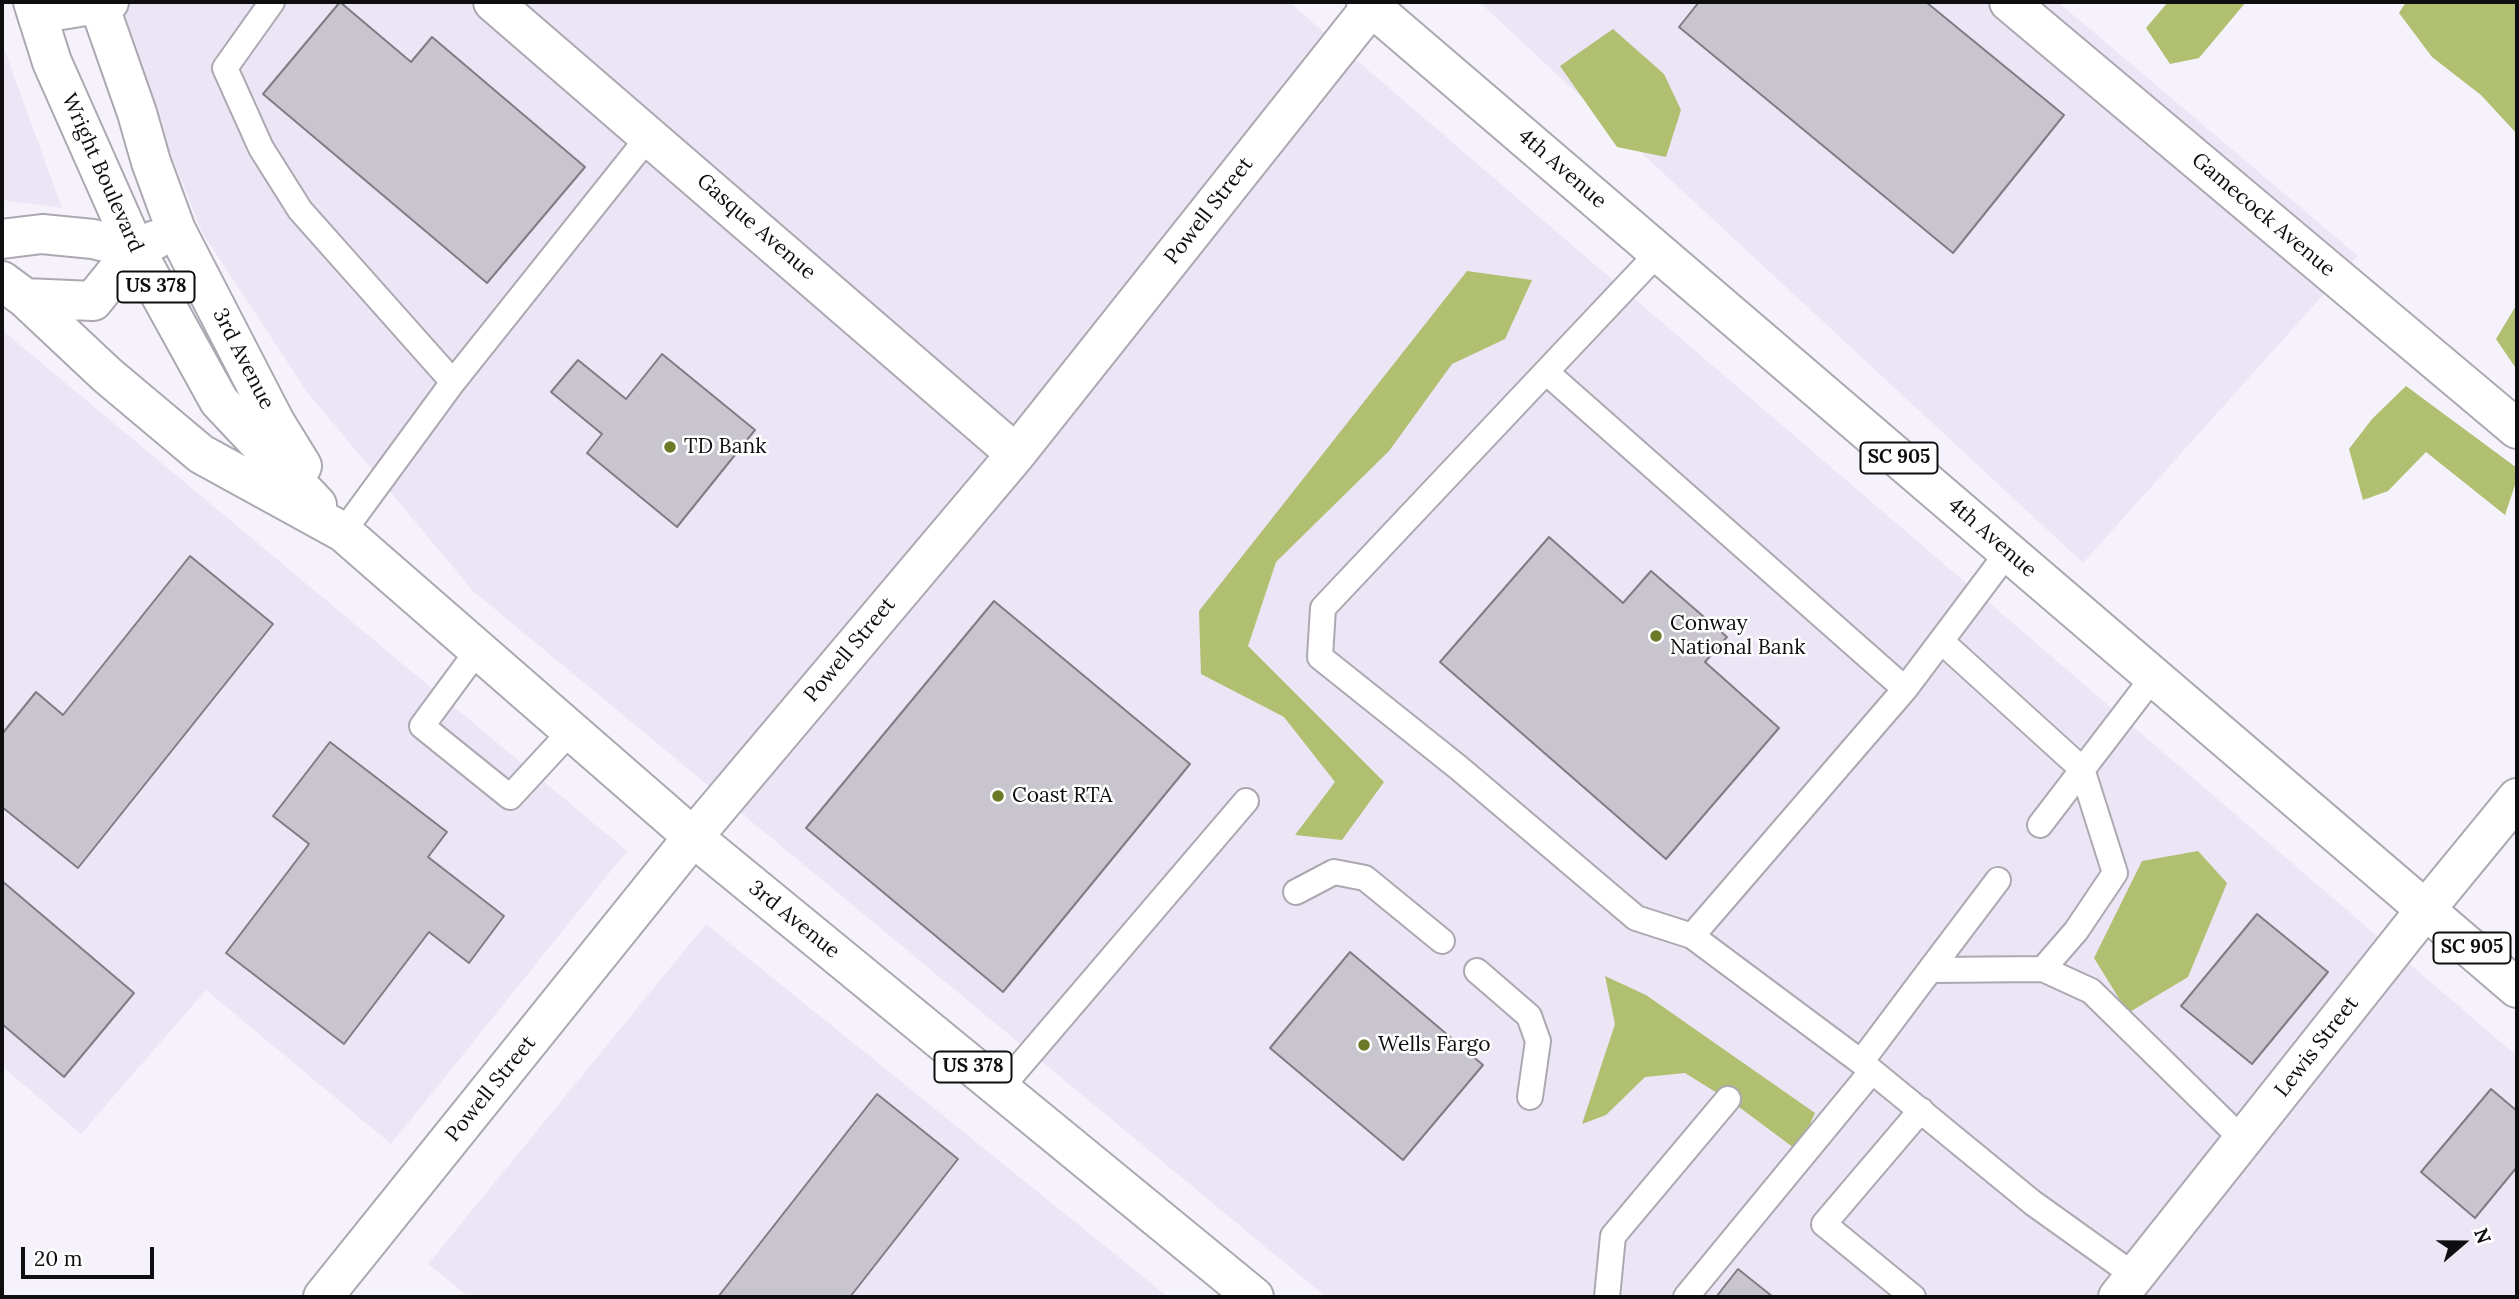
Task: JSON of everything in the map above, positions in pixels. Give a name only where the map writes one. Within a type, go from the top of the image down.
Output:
[{"type":"main road","name":"Gasque Avenue","points":[[494,2],[1016,454]]},
{"type":"main road","name":"Gamecock Avenue","points":[[2009,2],[2517,429]]},
{"type":"main road","points":[[35,8],[102,3]]},
{"type":"main road","name":"US 378","points":[[102,3],[151,162],[176,230]]},
{"type":"main road","name":"4th Avenue","points":[[1370,3],[2517,988]]},
{"type":"main road","name":"Powell Street","points":[[323,1297],[692,837],[1016,454],[1370,3]]},
{"type":"main road","name":"Wright Boulevard","points":[[35,8],[52,62],[135,249],[219,401],[343,532]]},
{"type":"main road","points":[[13,289],[93,301],[135,249],[176,230]]},
{"type":"main road","name":"3rd Avenue","points":[[176,230],[275,422],[343,532]]},
{"type":"main road","points":[[2,239],[41,234],[93,239],[135,249]]},
{"type":"main road","name":"3rd Avenue","points":[[13,289],[107,375],[201,454],[343,532],[692,837],[1254,1297]]},
{"type":"main road","name":"Lewis Street","points":[[2127,1287],[2517,797]]},
{"type":"lane","points":[[272,2],[225,68],[261,148],[300,210],[453,382]]},
{"type":"lane","points":[[343,532],[453,382],[650,135]]},
{"type":"lane","points":[[1659,252],[1323,608],[1320,657],[1460,768],[1636,918],[1692,936],[1867,1067],[2033,1203],[2127,1287]]},
{"type":"lane","points":[[1546,372],[1905,689]]},
{"type":"lane","points":[[1692,936],[1905,689],[2008,552]]},
{"type":"lane","points":[[1941,641],[2082,769],[2115,873],[2076,931],[2043,969]]},
{"type":"lane","points":[[478,650],[422,726],[510,797],[571,731]]},
{"type":"lane","points":[[2040,825],[2154,677]]},
{"type":"lane","points":[[1000,1089],[1246,801]]},
{"type":"lane","points":[[1296,892],[1334,872],[1365,877],[1442,941]]},
{"type":"lane","points":[[1686,1297],[1867,1067],[1930,970],[1998,880]]},
{"type":"lane","points":[[1930,970],[2043,969],[2091,990],[2244,1140]]},
{"type":"lane","points":[[1477,971],[1529,1016],[1538,1041],[1530,1097]]},
{"type":"lane","points":[[1607,1297],[1613,1236],[1728,1099]]},
{"type":"lane","points":[[1913,1297],[1825,1224],[1921,1110]]},
{"type":"shaded area","points":[[118,2],[1289,2],[2517,1056],[2517,1297],[1326,1297],[473,591],[307,392],[203,234],[134,62]]},
{"type":"shaded area","points":[[1479,2],[2058,2],[2358,256],[2083,563]]},
{"type":"shaded area","points":[[2,43],[62,208],[2,200]]},
{"type":"shaded area","points":[[2,330],[627,851],[391,1144],[206,990],[81,1134],[2,1066]]},
{"type":"shaded area","points":[[706,924],[1168,1297],[469,1297],[428,1264]]},
{"type":"green space","points":[[2168,2],[2246,2],[2199,58],[2170,64],[2146,28]]},
{"type":"green space","points":[[2406,2],[2517,2],[2517,134],[2481,95],[2432,57],[2399,13]]},
{"type":"green space","points":[[1613,29],[1664,74],[1681,110],[1666,157],[1617,147],[1560,66]]},
{"type":"green space","points":[[1467,271],[1532,280],[1505,339],[1452,364],[1389,451],[1276,562],[1248,646],[1384,782],[1342,840],[1295,835],[1335,782],[1284,717],[1201,674],[1199,611]]},
{"type":"green space","points":[[2517,304],[2517,370],[2496,339]]},
{"type":"green space","points":[[2406,386],[2517,468],[2517,479],[2505,515],[2426,452],[2388,491],[2363,500],[2349,449],[2372,419]]},
{"type":"green space","points":[[2198,851],[2227,883],[2188,977],[2128,1013],[2094,958],[2142,861]]},
{"type":"green space","points":[[1605,976],[1646,995],[1815,1113],[1798,1151],[1735,1104],[1685,1073],[1645,1077],[1606,1115],[1582,1124],[1615,1024]]},
{"type":"building","points":[[340,2],[411,62],[432,37],[585,167],[487,283],[263,94]]},
{"type":"building","points":[[1699,2],[1926,2],[2064,115],[1953,253],[1679,27]]},
{"type":"building","points":[[662,354],[755,430],[677,527],[587,453],[602,434],[551,392],[578,360],[626,399]]},
{"type":"building","points":[[1549,537],[1623,603],[1651,571],[1727,637],[1705,662],[1779,728],[1666,859],[1440,662]]},
{"type":"building","points":[[190,556],[273,624],[78,868],[2,807],[2,734],[36,692],[63,715]]},
{"type":"building","name":"Coast RTA","points":[[994,601],[1190,764],[1003,992],[806,828]]},
{"type":"building","points":[[330,742],[447,832],[428,857],[504,916],[469,963],[429,932],[344,1044],[226,953],[309,844],[273,816]]},
{"type":"building","points":[[2,881],[134,993],[64,1077],[2,1024]]},
{"type":"building","points":[[2257,914],[2328,972],[2252,1064],[2181,1006]]},
{"type":"building","points":[[1350,952],[1483,1065],[1403,1160],[1270,1048]]},
{"type":"building","points":[[2491,1089],[2517,1111],[2517,1167],[2475,1218],[2421,1172]]},
{"type":"building","points":[[877,1094],[958,1159],[850,1297],[718,1297]]},
{"type":"building","points":[[1738,1269],[1773,1297],[1716,1297]]},
{"type":"place","name":"TD Bank","points":[[670,447]]},
{"type":"place","name":"Conway National Bank","points":[[1656,636]]},
{"type":"place","name":"Coast RTA","points":[[998,796]]},
{"type":"place","name":"Wells Fargo","points":[[1364,1045]]}]
